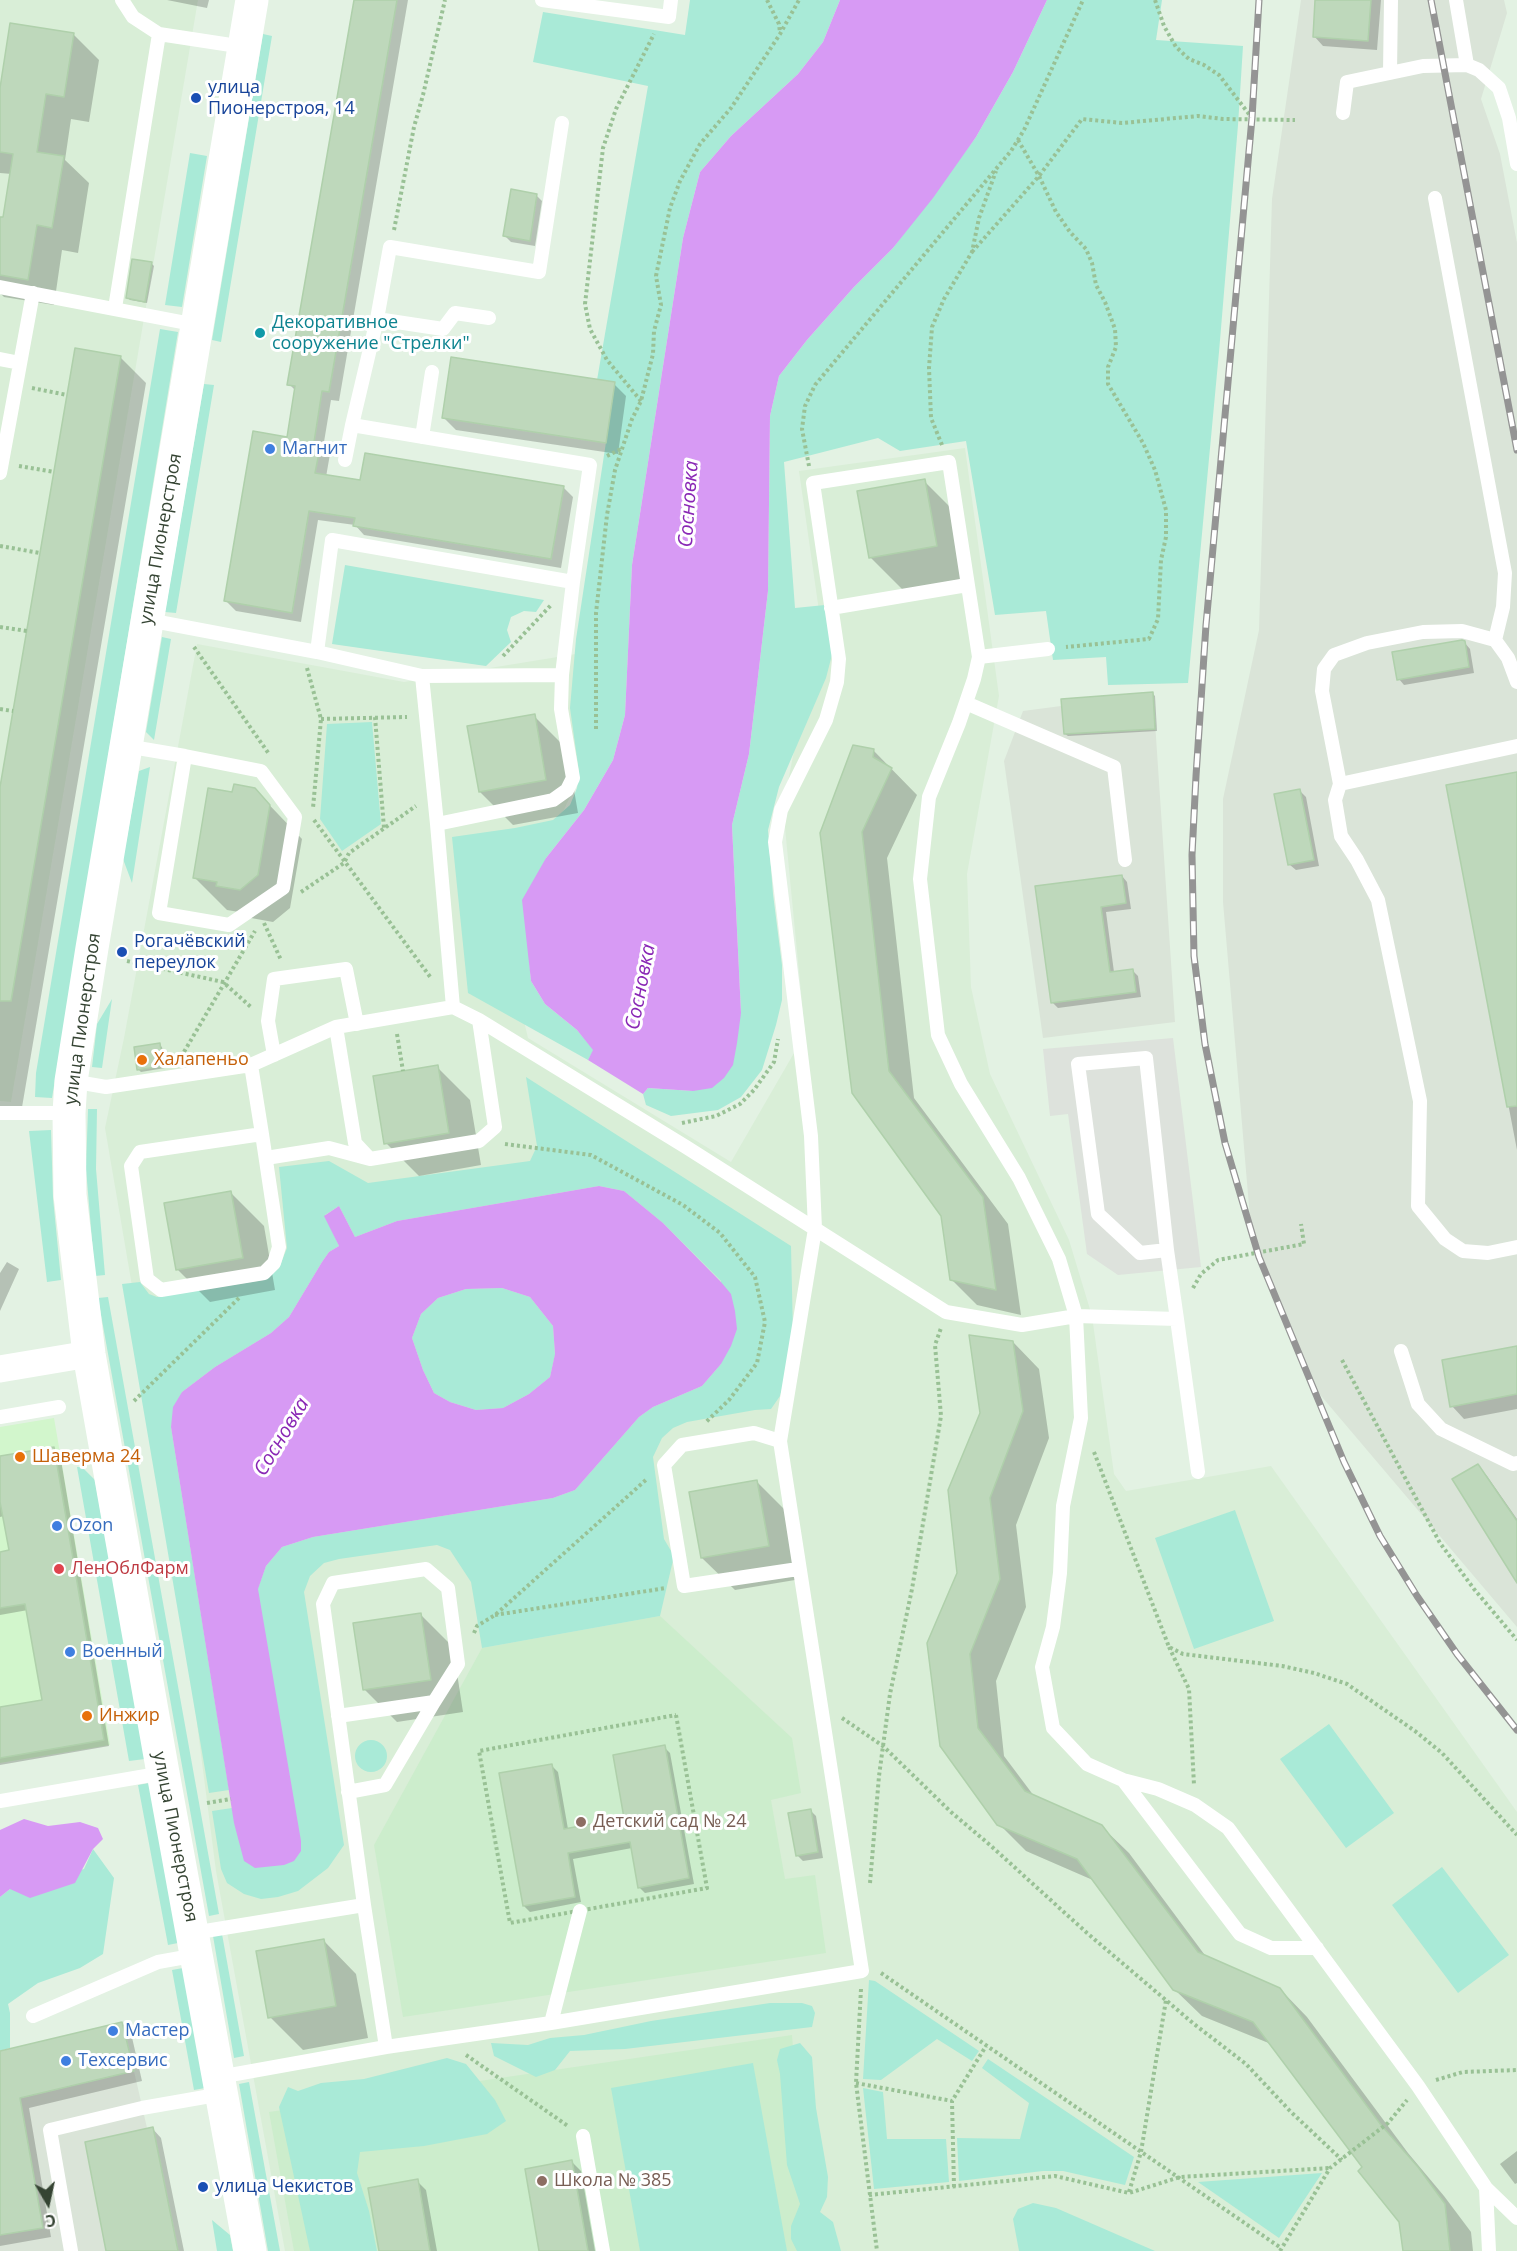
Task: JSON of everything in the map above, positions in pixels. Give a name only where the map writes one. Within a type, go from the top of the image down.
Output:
[{"type":"street","name":"улица Пионерстроя","points":[[250,2251],[89,1354],[70,1196],[70,1097],[126,746],[252,0]]},
{"type":"street","points":[[0,1369],[89,1354]]},
{"type":"lane","points":[[122,0],[134,16],[159,34],[244,47]]},
{"type":"lane","points":[[542,0],[669,17],[671,0]]},
{"type":"lane","points":[[1390,73],[1391,0]]},
{"type":"lane","points":[[1456,0],[1467,65]]},
{"type":"lane","points":[[115,308],[159,34]]},
{"type":"lane","points":[[1343,113],[1347,82],[1423,66],[1467,65],[1479,70],[1499,88],[1509,118],[1517,164]]},
{"type":"lane","points":[[345,460],[377,319],[390,247],[539,272],[562,123]]},
{"type":"lane","points":[[1435,198],[1505,573],[1503,607],[1495,640]]},
{"type":"lane","points":[[0,287],[197,325]]},
{"type":"lane","points":[[1,468],[33,293]]},
{"type":"lane","points":[[377,319],[443,328],[455,313],[489,318]]},
{"type":"lane","points":[[0,359],[20,363]]},
{"type":"lane","points":[[422,437],[432,372]]},
{"type":"lane","points":[[352,425],[590,465],[562,675],[561,709],[573,778],[567,790],[553,800],[437,824]]},
{"type":"lane","points":[[71,2251],[50,2130],[220,2086],[386,2047],[551,2023],[862,1971],[780,1441],[815,1229],[811,1136],[775,842],[781,810],[825,720],[837,682],[839,659],[813,483],[949,462],[979,657],[966,703],[929,798],[920,879],[938,1035],[960,1084],[1019,1178],[1059,1259],[1077,1316],[1081,1418],[1063,1506],[1060,1573],[1053,1627],[1042,1667],[1053,1728],[1087,1764],[1124,1780],[1158,1789],[1195,1805],[1227,1828],[1418,2086],[1486,2188],[1517,2218]]},
{"type":"lane","points":[[317,652],[332,540],[573,582]]},
{"type":"lane","points":[[831,608],[967,585]]},
{"type":"lane","points":[[148,620],[303,649],[422,676],[562,675]]},
{"type":"lane","points":[[1517,682],[1508,658],[1495,640],[1462,631],[1423,632],[1367,643],[1334,655],[1324,669],[1322,691],[1340,784],[1335,800],[1341,836],[1357,860],[1378,900],[1420,1101],[1418,1206],[1445,1239],[1463,1251],[1488,1253],[1517,1247]]},
{"type":"lane","points":[[979,657],[1048,649]]},
{"type":"lane","points":[[422,676],[453,1007]]},
{"type":"lane","points":[[966,703],[1114,767],[1125,860]]},
{"type":"lane","points":[[126,746],[185,756],[261,771],[295,817],[283,888],[229,925],[159,913],[185,756]]},
{"type":"lane","points":[[1340,784],[1517,746]]},
{"type":"lane","points":[[274,1055],[268,1021],[274,979],[346,969],[357,1024]]},
{"type":"lane","points":[[0,1113],[106,1087],[250,1065],[336,1027],[453,1007],[479,1020],[660,1131],[946,1312],[1022,1325],[1077,1316],[1177,1319]]},
{"type":"lane","points":[[266,1158],[329,1148],[370,1159],[479,1141],[495,1127],[479,1020]]},
{"type":"lane","points":[[336,1027],[355,1143],[370,1159]]},
{"type":"lane","points":[[1167,1250],[1140,1253],[1098,1214],[1078,1064],[1146,1058],[1167,1250],[1198,1472]]},
{"type":"lane","points":[[250,1065],[262,1134],[266,1158],[279,1247],[274,1263],[264,1274],[161,1290],[147,1280],[131,1166],[140,1152],[262,1134]]},
{"type":"lane","points":[[1401,1351],[1418,1404],[1441,1429],[1515,1467]]},
{"type":"lane","points":[[0,1417],[59,1407]]},
{"type":"lane","points":[[780,1441],[754,1433],[682,1445],[664,1465],[684,1586],[798,1569]]},
{"type":"lane","points":[[348,1792],[385,1785],[458,1664],[448,1588],[426,1569],[333,1583],[323,1604],[348,1792],[364,1905],[386,2047]]},
{"type":"lane","points":[[338,1716],[434,1702]]},
{"type":"lane","points":[[0,1801],[163,1773]]},
{"type":"lane","points":[[1124,1780],[1240,1934],[1271,1948],[1317,1948]]},
{"type":"lane","points":[[33,2016],[195,1944],[364,1905]]},
{"type":"lane","points":[[551,2023],[580,1911]]},
{"type":"lane","points":[[583,2136],[603,2251]]},
{"type":"lane","points":[[1486,2188],[1489,2251]]},
{"type":"path","points":[[390,247],[414,127],[445,0]]},
{"type":"path","points":[[767,0],[779,24],[780,34]]},
{"type":"path","points":[[596,729],[596,613],[607,515],[615,470],[632,419],[641,401],[653,354],[654,331],[661,305],[656,276],[670,208],[680,181],[700,144],[731,108],[780,34],[799,0]]},
{"type":"path","points":[[813,483],[802,429],[805,406],[815,385],[1018,140],[1083,0]]},
{"type":"path","points":[[1155,0],[1164,26],[1176,47],[1189,59],[1204,64],[1219,75],[1252,118]]},
{"type":"path","points":[[641,401],[607,360],[590,329],[585,304],[603,148],[626,87],[656,31],[669,17]]},
{"type":"path","points":[[949,462],[931,418],[929,368],[932,327],[944,299],[972,252],[1039,176],[1082,119],[1122,123],[1173,117],[1296,120]]},
{"type":"path","points":[[1018,140],[1056,212],[1086,249],[1092,262],[1096,285],[1106,303],[1114,329],[1116,347],[1108,367],[1108,384],[1143,442],[1155,470],[1166,510],[1166,537],[1161,560],[1158,620],[1149,639],[1048,649]]},
{"type":"path","points":[[972,252],[980,218],[998,166]]},
{"type":"path","points":[[16,385],[67,395]]},
{"type":"path","points":[[1,468],[54,472]]},
{"type":"path","points":[[0,546],[40,553]]},
{"type":"path","points":[[485,676],[573,582]]},
{"type":"path","points":[[0,627],[27,631]]},
{"type":"path","points":[[303,649],[321,719],[315,800],[311,815]]},
{"type":"path","points":[[0,709],[13,711]]},
{"type":"path","points":[[321,719],[426,716]]},
{"type":"path","points":[[375,717],[384,828]]},
{"type":"path","points":[[297,895],[344,863],[349,853],[434,794]]},
{"type":"path","points":[[170,1077],[262,919],[288,977]]},
{"type":"path","points":[[127,961],[224,982],[268,1021]]},
{"type":"path","points":[[394,1017],[403,1071]]},
{"type":"path","points":[[660,1131],[679,1124],[716,1116],[740,1104],[754,1090],[774,1062],[780,1031]]},
{"type":"path","points":[[479,1141],[591,1155],[683,1205],[720,1233],[755,1277],[765,1322],[757,1363],[729,1400],[682,1445]]},
{"type":"path","points":[[1201,1274],[1218,1260],[1304,1244],[1301,1224]]},
{"type":"path","points":[[134,1401],[264,1274]]},
{"type":"path","points":[[869,1891],[890,1694],[926,1515],[941,1416],[935,1345],[946,1312]]},
{"type":"path","points":[[1342,1360],[1440,1543],[1474,1589],[1517,1640]]},
{"type":"path","points":[[1081,1418],[1169,1647],[1189,1689],[1195,1805]]},
{"type":"path","points":[[458,1664],[477,1626],[495,1615],[664,1465]]},
{"type":"path","points":[[495,1615],[684,1586]]},
{"type":"path","points":[[1169,1647],[1183,1654],[1282,1666],[1347,1684],[1415,1731],[1442,1753],[1517,1835]]},
{"type":"path","points":[[821,1704],[883,1746],[951,1812],[1166,1999],[1246,2064],[1290,2111],[1342,2160]]},
{"type":"path","points":[[676,1715],[707,1888],[580,1911],[510,1923],[479,1751],[676,1715]]},
{"type":"path","points":[[207,1803],[231,1799]]},
{"type":"path","points":[[877,2251],[856,2083],[862,1971],[881,1973],[1180,2177],[1280,2249]]},
{"type":"path","points":[[1129,2193],[1141,2152],[1166,1999]]},
{"type":"path","points":[[444,2039],[583,2136]]},
{"type":"path","points":[[954,2187],[951,2101],[986,2046]]},
{"type":"path","points":[[1274,2251],[1280,2249],[1330,2168],[1388,2123],[1418,2086],[1463,2072],[1517,2070]]},
{"type":"path","points":[[856,2083],[951,2101]]},
{"type":"path","points":[[869,2195],[1055,2176],[1129,2193],[1180,2177],[1330,2168]]},
{"type":"shaded area","points":[[0,0],[198,0],[11,1102],[0,1101]]},
{"type":"shaded area","points":[[690,0],[840,0],[823,42],[798,74],[731,136],[700,172],[683,238],[632,565],[625,715],[613,760],[584,810],[546,858],[529,958],[531,981],[545,1004],[577,1030],[594,1050],[588,1060],[468,993],[452,837],[553,820],[570,805],[577,788],[579,772],[570,708],[576,639],[615,383],[597,380],[648,86],[533,62],[543,12],[685,35]]},
{"type":"shaded area","points":[[1047,0],[1162,0],[1156,40],[1243,46],[1219,352],[1188,683],[1108,685],[1106,657],[1053,660],[1046,611],[995,615],[966,441],[900,451],[878,438],[784,462],[795,608],[825,605],[834,647],[826,678],[779,787],[768,830],[782,965],[782,1000],[762,1070],[741,1097],[718,1110],[671,1116],[646,1105],[643,1094],[648,1088],[693,1091],[741,1013],[732,825],[749,754],[768,591],[770,416],[779,376],[854,287],[893,248],[976,137],[1013,72]]},
{"type":"shaded area","points":[[1301,0],[1504,0],[1507,13],[1481,99],[1500,154],[1517,243],[1517,1627],[1311,1384],[1251,1229],[1223,902],[1223,799],[1259,630],[1272,199]]},
{"type":"shaded area","points":[[263,34],[272,36],[221,342],[212,340]]},
{"type":"shaded area","points":[[190,153],[207,156],[182,307],[165,305]]},
{"type":"shaded area","points":[[160,329],[178,332],[52,1098],[35,1097],[36,1073]]},
{"type":"shaded area","points":[[204,384],[214,385],[176,613],[165,612]]},
{"type":"shaded area","points":[[965,448],[999,696],[967,874],[971,987],[990,1074],[1069,1240],[1092,1316],[1114,1474],[1126,1491],[1271,1466],[1517,1812],[1517,2251],[285,2251],[216,1871],[178,1576],[105,1128],[124,1038],[197,644],[404,682],[582,653],[586,764],[559,820],[507,949],[528,1038],[731,1162],[805,1034],[783,807],[820,618],[799,471]]},
{"type":"shaded area","points":[[345,565],[544,600],[536,612],[524,611],[511,617],[507,630],[511,642],[486,666],[332,644]]},
{"type":"shaded area","points":[[162,637],[171,639],[154,740],[146,732]]},
{"type":"shaded area","points":[[1153,692],[1175,1022],[1043,1038],[1004,761],[1023,711],[1061,706],[1061,699]]},
{"type":"shaded area","points":[[372,722],[381,824],[342,851],[320,819],[327,724]]},
{"type":"shaded area","points":[[150,767],[132,883],[123,859],[139,771]]},
{"type":"shaded area","points":[[112,999],[102,1068],[92,1067],[97,1024]]},
{"type":"shaded area","points":[[1173,1038],[1201,1267],[1118,1275],[1087,1254],[1068,1114],[1050,1116],[1043,1049]]},
{"type":"shaded area","points":[[526,1077],[791,1246],[793,1334],[789,1365],[780,1396],[771,1409],[687,1422],[673,1428],[662,1438],[653,1457],[664,1539],[674,1556],[660,1616],[482,1648],[471,1582],[450,1550],[437,1545],[339,1559],[324,1563],[310,1576],[304,1592],[344,1845],[328,1868],[298,1891],[261,1899],[244,1894],[227,1883],[221,1869],[212,1811],[232,1808],[245,1861],[258,1588],[266,1566],[282,1547],[313,1537],[553,1498],[575,1490],[639,1417],[653,1407],[702,1386],[721,1364],[721,1281],[663,1223],[624,1191],[599,1186],[397,1221],[355,1237],[339,1206],[325,1215],[339,1246],[329,1252],[289,1317],[271,1333],[215,1367],[182,1392],[171,1427],[229,1790],[209,1793],[122,1284],[140,1282],[149,1294],[157,1297],[264,1280],[279,1268],[287,1248],[279,1167],[329,1161],[368,1183],[530,1161],[537,1146]]},
{"type":"shaded area","points":[[88,1109],[97,1109],[96,1169],[105,1275],[95,1276],[86,1169]]},
{"type":"shaded area","points":[[51,1130],[53,1198],[61,1280],[47,1282],[29,1131]]},
{"type":"shaded area","points":[[502,1288],[530,1297],[553,1326],[555,1355],[550,1377],[529,1394],[503,1408],[476,1410],[450,1402],[434,1393],[412,1338],[421,1314],[438,1298],[466,1289]]},
{"type":"shaded area","points":[[108,1297],[219,1914],[209,1916],[98,1298]]},
{"type":"shaded area","points":[[54,1418],[110,1745],[0,1763],[0,1427]]},
{"type":"shaded area","points":[[77,1467],[82,1467],[95,1480],[145,1759],[129,1761]]},
{"type":"shaded area","points":[[1235,1510],[1274,1621],[1194,1649],[1155,1538]]},
{"type":"shaded area","name":"Детский сад № 24","points":[[660,1616],[792,1738],[801,1793],[771,1800],[785,1879],[815,1875],[826,1953],[403,2017],[374,1845],[482,1648]]},
{"type":"shaded area","points":[[1329,1724],[1394,1813],[1346,1848],[1280,1759]]},
{"type":"shaded area","points":[[371,1740],[382,1745],[387,1756],[382,1767],[371,1772],[360,1767],[355,1756],[360,1745]]},
{"type":"shaded area","points":[[149,1783],[178,1943],[168,1945],[138,1785]]},
{"type":"shaded area","points":[[93,1849],[114,1878],[103,1954],[80,1968],[38,1983],[8,2004],[10,2048],[0,2051],[0,1897],[10,1889],[84,1869]]},
{"type":"shaded area","points":[[1442,1867],[1509,1955],[1458,1993],[1392,1905]]},
{"type":"shaded area","points":[[222,1934],[244,2056],[234,2058],[213,1936]]},
{"type":"shaded area","points":[[183,1968],[205,2088],[194,2090],[172,1970]]},
{"type":"shaded area","points":[[869,1980],[875,1981],[979,2051],[972,2061],[937,2039],[881,2080],[863,2079]]},
{"type":"shaded area","points":[[770,2003],[802,2003],[812,2006],[815,2013],[812,2027],[625,2049],[570,2051],[555,2070],[536,2077],[494,2056],[491,2043],[528,2045],[550,2038],[584,2035],[651,2021]]},
{"type":"shaded area","name":"Школа № 385","points":[[792,2035],[808,2251],[294,2251],[269,2112]]},
{"type":"shaded area","points":[[800,2043],[812,2057],[816,2108],[828,2177],[827,2197],[820,2212],[833,2222],[841,2251],[797,2251],[791,2239],[791,2226],[800,2204],[787,2165],[777,2060],[780,2049]]},
{"type":"shaded area","points":[[447,2058],[466,2064],[495,2100],[506,2121],[487,2134],[424,2146],[360,2152],[357,2173],[369,2211],[377,2251],[310,2251],[279,2107],[288,2087],[298,2091],[321,2083],[364,2079]]},
{"type":"shaded area","points":[[988,2059],[1134,2157],[1125,2185],[1063,2171],[1043,2171],[959,2181],[957,2138],[1020,2139],[1029,2103],[982,2068]]},
{"type":"shaded area","points":[[753,2063],[787,2251],[640,2251],[611,2088]]},
{"type":"shaded area","points":[[134,2071],[147,2128],[153,2127],[178,2251],[0,2251],[0,2103]]},
{"type":"shaded area","points":[[249,2082],[280,2251],[268,2251],[239,2084]]},
{"type":"shaded area","points":[[863,2088],[883,2092],[887,2139],[946,2139],[949,2182],[874,2189]]},
{"type":"shaded area","points":[[1322,2173],[1279,2238],[1198,2182]]},
{"type":"shaded area","points":[[1033,2203],[1056,2208],[1155,2251],[1019,2251],[1013,2219],[1018,2209]]},
{"type":"shaded area","points":[[212,2220],[230,2235],[233,2251],[217,2251]]},
{"type":"water","name":"Сосновка","points":[[840,0],[1047,0],[1013,72],[976,137],[933,198],[893,248],[854,287],[779,376],[770,416],[768,591],[749,754],[732,825],[741,1013],[733,1065],[724,1078],[712,1088],[693,1091],[648,1088],[643,1094],[588,1060],[593,1050],[577,1030],[545,1004],[531,981],[522,900],[546,858],[584,810],[613,760],[625,715],[632,565],[683,238],[700,172],[731,136],[798,74],[823,42]]},
{"type":"water","name":"Сосновка","points":[[599,1186],[624,1191],[663,1223],[731,1294],[737,1329],[721,1364],[702,1386],[653,1407],[639,1417],[575,1490],[553,1498],[313,1537],[282,1547],[266,1566],[258,1589],[301,1851],[294,1861],[284,1865],[255,1868],[244,1861],[234,1823],[171,1427],[173,1407],[182,1392],[215,1367],[271,1333],[289,1317],[329,1252],[339,1246],[324,1216],[339,1206],[355,1237],[397,1221]],"holes":[[[502,1288],[530,1297],[553,1326],[555,1354],[550,1377],[529,1394],[503,1408],[476,1410],[450,1402],[434,1393],[412,1338],[421,1314],[438,1298],[466,1289]]]},
{"type":"water","points":[[24,1819],[48,1826],[80,1822],[98,1828],[103,1839],[93,1849],[75,1883],[30,1898],[10,1889],[0,1897],[0,1830]]},
{"type":"building","points":[[354,0],[397,0],[329,392],[322,391],[314,442],[321,443],[315,473],[360,480],[365,453],[564,486],[551,559],[353,526],[355,518],[309,511],[292,613],[224,601],[253,431],[287,437],[295,386],[287,385]]},
{"type":"building","points":[[1315,0],[1371,0],[1368,41],[1313,37]]},
{"type":"building","points":[[10,23],[74,33],[64,97],[46,94],[37,152],[64,156],[52,228],[37,225],[28,280],[0,275],[0,217],[3,217],[13,154],[0,152],[0,88]]},
{"type":"building","points":[[511,189],[537,194],[530,241],[503,236]]},
{"type":"building","points":[[132,259],[152,262],[145,302],[126,298]]},
{"type":"building","points":[[75,348],[121,356],[11,1001],[0,1001],[0,787]]},
{"type":"building","points":[[451,357],[615,382],[606,443],[442,418]]},
{"type":"building","points":[[925,479],[937,546],[869,558],[857,491]]},
{"type":"building","points":[[1465,641],[1469,667],[1397,680],[1392,652]]},
{"type":"building","points":[[1153,692],[1155,729],[1064,734],[1061,699]]},
{"type":"building","points":[[535,714],[546,780],[479,792],[467,726]]},
{"type":"building","points":[[853,745],[874,749],[873,757],[892,768],[862,832],[889,1071],[983,1197],[996,1290],[950,1280],[941,1216],[852,1093],[820,833]]},
{"type":"building","points":[[1517,772],[1517,1106],[1507,1107],[1446,785]]},
{"type":"building","points":[[234,784],[255,788],[270,805],[258,875],[240,890],[216,886],[217,882],[193,878],[208,788],[232,792]]},
{"type":"building","points":[[1300,789],[1314,860],[1288,865],[1274,794]]},
{"type":"building","points":[[1122,875],[1126,903],[1101,907],[1110,972],[1133,969],[1136,992],[1051,1003],[1035,886]]},
{"type":"building","points":[[160,1043],[163,1066],[137,1070],[134,1047]]},
{"type":"building","points":[[438,1065],[449,1133],[384,1144],[373,1076]]},
{"type":"building","points":[[231,1191],[243,1258],[176,1270],[164,1203]]},
{"type":"building","points":[[969,1335],[1013,1341],[1023,1411],[990,1498],[1000,1579],[970,1654],[978,1728],[1025,1791],[1102,1825],[1198,1952],[1280,1988],[1381,2125],[1418,2167],[1445,2204],[1450,2251],[1403,2251],[1399,2222],[1358,2171],[1362,2167],[1253,2022],[1173,1990],[1077,1859],[997,1825],[940,1746],[927,1643],[957,1573],[948,1490],[980,1413]]},
{"type":"building","points":[[1517,1346],[1517,1394],[1450,1407],[1442,1360]]},
{"type":"building","points":[[54,1447],[104,1740],[0,1758],[0,1707],[42,1700],[25,1604],[0,1608],[0,1552],[9,1550],[0,1502],[0,1456]]},
{"type":"building","points":[[1478,1464],[1517,1521],[1517,1583],[1452,1479]]},
{"type":"building","points":[[757,1480],[769,1546],[701,1558],[689,1492]]},
{"type":"building","points":[[421,1613],[431,1680],[363,1690],[353,1623]]},
{"type":"building","points":[[665,1745],[689,1878],[638,1888],[630,1842],[568,1853],[575,1897],[523,1906],[499,1773],[552,1764],[564,1829],[624,1818],[613,1755]]},
{"type":"building","points":[[811,1809],[818,1852],[796,1856],[788,1813]]},
{"type":"building","points":[[324,1939],[336,2006],[268,2018],[256,1951]]},
{"type":"building","name":"Техсервис","points":[[122,2022],[134,2071],[20,2098],[43,2228],[0,2235],[0,2051]]},
{"type":"building","points":[[153,2127],[178,2251],[106,2251],[85,2142]]},
{"type":"building","points":[[572,2160],[588,2251],[539,2251],[525,2169]]},
{"type":"building","points":[[418,2179],[430,2251],[379,2251],[368,2188]]},
{"type":"railway","points":[[1259,0],[1252,118],[1206,625],[1196,776],[1192,855],[1194,956],[1205,1044],[1225,1143],[1259,1257],[1344,1462],[1380,1536],[1417,1596],[1457,1654],[1517,1730]]},
{"type":"railway","points":[[1431,0],[1517,450]]},
{"type":"place","name":"улица Пионерстроя, 14","points":[[196,98]]},
{"type":"place","name":"Декоративное сооружение \"Стрелки\"","points":[[260,333]]},
{"type":"place","name":"Магнит","points":[[270,449]]},
{"type":"place","name":"Рогачёвский переулок","points":[[122,952]]},
{"type":"place","name":"Халапеньо","points":[[142,1060]]},
{"type":"place","name":"Шаверма 24","points":[[20,1457]]},
{"type":"place","name":"Ozon","points":[[57,1526]]},
{"type":"place","name":"ЛенОблФарм","points":[[59,1569]]},
{"type":"place","name":"Военный","points":[[70,1652]]},
{"type":"place","name":"Инжир","points":[[87,1716]]},
{"type":"place","name":"Детский сад № 24","points":[[581,1822]]},
{"type":"place","name":"Мастер","points":[[113,2031]]},
{"type":"place","name":"Техсервис","points":[[66,2061]]},
{"type":"place","name":"Школа № 385","points":[[542,2181]]},
{"type":"place","name":"улица Чекистов","points":[[203,2187]]}]
